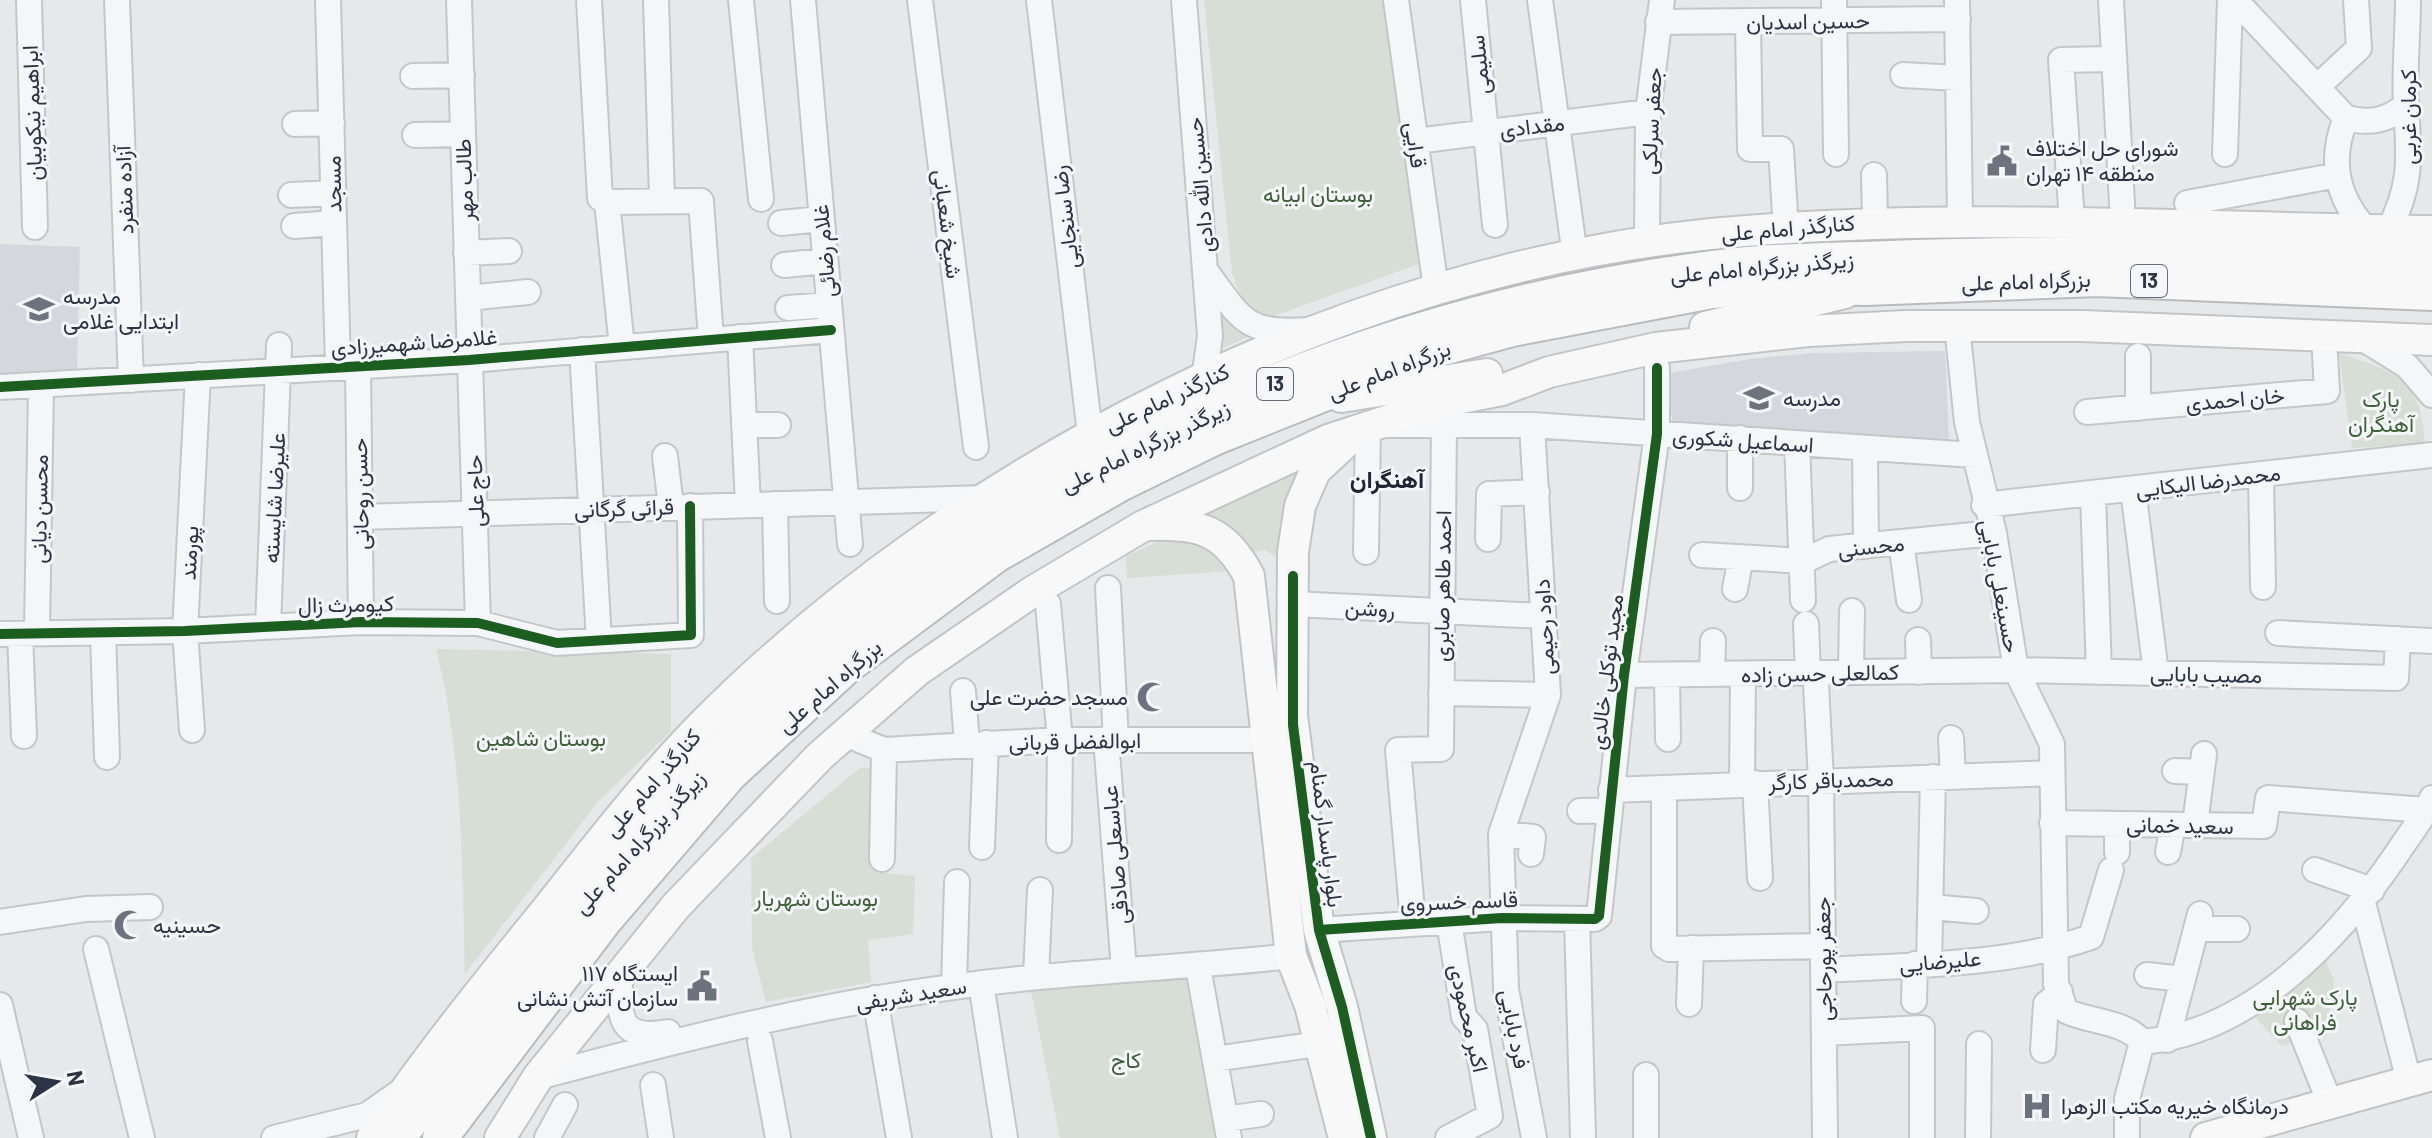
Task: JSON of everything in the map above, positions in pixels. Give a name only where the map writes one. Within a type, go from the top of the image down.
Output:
[{"type":"highway","name":"زیرگذر بزرگراه امام علی","points":[[398,1138],[524,968],[727,744],[812,664],[890,602],[1008,517],[1113,456],[1178,424],[1391,337],[1583,288],[1668,274],[1755,264],[2014,253],[2432,259]]},
{"type":"highway","name":"بزرگراه امام علی","points":[[440,1138],[604,921],[730,774],[847,666],[996,555],[1064,514],[1216,437],[1431,351],[1512,329],[1632,304],[1768,286],[1866,288],[2097,279],[2432,293]]},
{"type":"main road","name":"کنارگذر امام علی","points":[[372,1138],[406,1088],[630,805],[702,725],[848,597],[984,498],[1090,434],[1204,379],[1436,289],[1647,242],[1875,221],[2072,221],[2432,231]]},
{"type":"main road","points":[[1656,358],[1698,329],[1866,288]]},
{"type":"main road","points":[[1308,402],[1484,374],[1549,372],[1656,358],[1808,331],[2082,326],[2432,340]]},
{"type":"main road","points":[[500,1138],[538,1077],[676,906],[743,833],[845,734],[917,671],[1032,592],[1143,526],[1368,425],[1451,400],[1502,390],[1549,372]]},
{"type":"main road","name":"بلوار پاسدار گمنام","points":[[1368,425],[1325,460],[1306,485],[1300,506],[1293,590],[1293,725],[1319,930],[1342,1007],[1371,1138]]},
{"type":"main road","points":[[1143,526],[1182,524],[1204,530],[1224,540],[1238,553],[1249,576],[1291,956],[1310,1005],[1344,1138]]},
{"type":"main road","points":[[1249,576],[1267,561],[1278,564],[1293,590]]},
{"type":"main road","points":[[2206,1138],[2420,1078]]},
{"type":"street","name":"ابراهیم نیکوبیان","points":[[29,0],[35,227]]},
{"type":"street","name":"آزاده منفرد","points":[[117,0],[131,380]]},
{"type":"street","name":"مسجد","points":[[328,0],[334,223],[348,367]]},
{"type":"street","name":"طالب مهر","points":[[459,0],[469,360]]},
{"type":"street","points":[[589,0],[604,200],[622,347]]},
{"type":"street","points":[[656,0],[662,199]]},
{"type":"street","points":[[741,0],[761,199]]},
{"type":"street","name":"غلام رضائی","points":[[803,0],[850,544]]},
{"type":"street","name":"شیخ شعبانی","points":[[920,0],[976,447]]},
{"type":"street","name":"رضا سنجایی","points":[[1039,0],[1090,434]]},
{"type":"street","name":"حسین الله دادی","points":[[1184,0],[1207,272],[1236,312],[1261,330],[1327,329]]},
{"type":"street","name":"قرایی","points":[[1396,0],[1436,289]]},
{"type":"street","name":"سلیمی","points":[[1473,0],[1495,225]]},
{"type":"street","points":[[1540,0],[1575,256]]},
{"type":"street","points":[[2111,0],[2123,222]]},
{"type":"street","points":[[2232,0],[2346,118],[2365,123],[2416,119]]},
{"type":"street","points":[[2225,154],[2232,0]]},
{"type":"street","points":[[2317,87],[2359,48],[2356,0]]},
{"type":"street","name":"کرمان غربی","points":[[2377,231],[2403,198],[2416,119],[2420,46],[2408,0]]},
{"type":"street","points":[[1833,10],[1836,154]]},
{"type":"street","name":"حسین اسدیان","points":[[1660,11],[1748,22],[1833,10],[1957,10]]},
{"type":"street","points":[[1957,10],[1960,220]]},
{"type":"street","name":"جعفر سرلکی","points":[[1647,242],[1648,112],[1660,11]]},
{"type":"street","points":[[1748,22],[1750,149],[1781,149],[1786,230]]},
{"type":"street","points":[[2072,221],[2061,60],[2112,59]]},
{"type":"street","points":[[413,76],[462,75]]},
{"type":"street","points":[[1903,75],[1958,78]]},
{"type":"street","name":"مقدادی","points":[[1416,141],[1648,112]]},
{"type":"street","points":[[2346,118],[2335,152],[2347,205],[2377,231],[2432,221]]},
{"type":"street","points":[[295,124],[332,123]]},
{"type":"street","points":[[415,135],[463,134]]},
{"type":"street","points":[[1874,175],[1875,221]]},
{"type":"street","points":[[2187,203],[2338,175]]},
{"type":"street","points":[[291,195],[334,193]]},
{"type":"street","points":[[604,200],[701,201],[704,207],[711,339]]},
{"type":"street","points":[[781,223],[821,219]]},
{"type":"street","points":[[294,226],[334,223]]},
{"type":"street","points":[[466,253],[509,251]]},
{"type":"street","points":[[784,265],[825,261]]},
{"type":"street","points":[[1204,379],[1210,336],[1207,272]]},
{"type":"street","points":[[468,298],[528,292]]},
{"type":"street","points":[[788,308],[829,305]]},
{"type":"street","name":"حسینعلی بابایی","points":[[1957,326],[1974,455],[1984,505],[1994,533],[2016,670],[2052,744],[2058,988]]},
{"type":"street","name":"غلامرضا شهمیرزادی","points":[[0,387],[469,360],[831,330]]},
{"type":"street","name":"خان احمدی","points":[[2087,412],[2327,391],[2324,336]]},
{"type":"street","points":[[740,337],[748,505]]},
{"type":"street","points":[[2362,338],[2407,366],[2432,395]]},
{"type":"street","name":"علیرضا شایسته","points":[[268,626],[281,371],[279,345]]},
{"type":"street","points":[[582,350],[599,640]]},
{"type":"street","points":[[2138,356],[2138,408]]},
{"type":"street","name":"مجید توکلی خالدی","points":[[1583,1138],[1588,918],[1610,800],[1657,434],[1656,358]]},
{"type":"street","name":"حاج علی","points":[[469,360],[478,623]]},
{"type":"street","name":"حسن روحانی","points":[[348,367],[360,517],[361,622]]},
{"type":"street","name":"پورمند","points":[[192,730],[185,631],[198,375]]},
{"type":"street","name":"محسن دیانی","points":[[24,736],[19,634],[41,385]]},
{"type":"street","name":"احمد طاهر صابری","points":[[1413,922],[1398,750],[1441,749],[1444,424]]},
{"type":"street","points":[[744,425],[778,425]]},
{"type":"street","points":[[1366,552],[1368,425]]},
{"type":"street","name":"اسماعیل شکوری","points":[[1368,425],[1532,425],[1974,455]]},
{"type":"street","name":"داود رحیمی","points":[[1502,918],[1501,834],[1548,695],[1532,425]]},
{"type":"street","points":[[1740,438],[1740,488]]},
{"type":"street","name":"جعفر پورحاجی","points":[[1797,443],[1804,612],[1821,780],[1825,1138]]},
{"type":"street","points":[[1865,448],[1866,546]]},
{"type":"street","name":"محمدرضا الیکایی","points":[[1984,505],[2432,455]]},
{"type":"street","points":[[665,456],[680,507]]},
{"type":"street","points":[[2261,475],[2263,587]]},
{"type":"street","points":[[2133,489],[2156,673]]},
{"type":"street","points":[[1488,539],[1489,494],[1537,492]]},
{"type":"street","points":[[2093,494],[2099,672]]},
{"type":"street","name":"قرائی گرگانی","points":[[360,517],[984,498]]},
{"type":"street","points":[[775,504],[777,601]]},
{"type":"street","name":"کیومرث زال","points":[[19,634],[185,631],[361,622],[478,623],[557,643],[691,635],[680,507]]},
{"type":"street","name":"محسنی","points":[[1702,555],[1804,561],[1829,549],[1994,533]]},
{"type":"street","points":[[1901,542],[1909,600]]},
{"type":"street","points":[[1735,589],[1741,557]]},
{"type":"street","name":"عباسعلی صادقی","points":[[1108,588],[1111,740],[1124,970]]},
{"type":"street","name":"روشن","points":[[1293,590],[1442,611],[1543,616]]},
{"type":"street","points":[[1048,604],[1060,740],[1059,840]]},
{"type":"street","points":[[1851,672],[1852,611]]},
{"type":"street","points":[[103,633],[107,757]]},
{"type":"street","points":[[2278,633],[2432,641]]},
{"type":"street","name":"مصیب بابایی","points":[[2016,670],[2396,678],[2398,639]]},
{"type":"street","points":[[1918,640],[1919,672]]},
{"type":"street","points":[[1712,674],[1713,641]]},
{"type":"street","name":"کمالعلی حسن زاده","points":[[1624,675],[1743,674],[1812,678],[1851,672],[2016,670]]},
{"type":"street","points":[[1743,674],[1749,784],[1760,878]]},
{"type":"street","points":[[1667,675],[1668,739]]},
{"type":"street","points":[[963,691],[977,744],[982,847]]},
{"type":"street","points":[[1441,693],[1548,695]]},
{"type":"street","points":[[845,734],[884,750],[882,859]]},
{"type":"street","points":[[1914,1001],[1931,907],[1943,776],[1951,738]]},
{"type":"street","name":"ابوالفضل قربانی","points":[[884,750],[1060,740],[1267,740]]},
{"type":"street","points":[[2168,852],[2184,825],[2203,763],[2175,771]]},
{"type":"street","name":"محمدباقر کارگر","points":[[1580,811],[1610,800],[1664,788],[2051,773]]},
{"type":"street","points":[[1664,788],[1675,948],[1689,1004]]},
{"type":"street","name":"سعید خمانی","points":[[2052,823],[2264,826],[2268,798],[2426,816]]},
{"type":"street","points":[[2142,1042],[2167,1040],[2252,1003],[2285,979],[2368,896],[2426,816]]},
{"type":"street","name":"علیرضایی","points":[[1675,948],[1922,964],[2057,949],[2091,937],[2114,861],[2117,824]]},
{"type":"street","points":[[1501,834],[1533,837],[1531,854]]},
{"type":"street","points":[[2315,870],[2368,896],[2420,1078]]},
{"type":"street","points":[[954,986],[957,882]]},
{"type":"street","points":[[1036,976],[1040,890]]},
{"type":"street","points":[[0,922],[86,909],[150,907]]},
{"type":"street","points":[[1931,907],[1976,911]]},
{"type":"street","name":"قاسم خسروی","points":[[1319,930],[1502,918],[1588,918]]},
{"type":"street","name":"فرد بابایی","points":[[1502,918],[1506,989],[1534,1138]]},
{"type":"street","name":"اکبر محمودی","points":[[1448,1138],[1490,1116],[1475,1029],[1464,1017],[1449,921]]},
{"type":"street","points":[[2167,1040],[2198,921],[2237,929]]},
{"type":"street","points":[[96,949],[142,1138]]},
{"type":"street","name":"سعید شریفی","points":[[538,1077],[758,1032],[875,998],[1036,976],[1198,967],[1291,956]]},
{"type":"street","points":[[1198,967],[1228,1128],[1261,1114]]},
{"type":"street","points":[[2147,975],[2183,979]]},
{"type":"street","points":[[620,976],[619,1008],[623,1023],[632,1032],[648,1035],[734,1020],[758,1032],[778,1138]]},
{"type":"street","points":[[981,983],[1005,1138]]},
{"type":"street","points":[[2058,988],[2066,1011],[2083,1019],[2133,1031],[2142,1042]]},
{"type":"street","points":[[2043,1050],[2046,1004],[2058,988]]},
{"type":"street","points":[[875,998],[899,1138]]},
{"type":"street","points":[[0,1005],[31,1138]]},
{"type":"street","points":[[2297,1021],[2330,1103]]},
{"type":"street","points":[[1824,1033],[1922,1028],[1922,1138]]},
{"type":"street","points":[[2127,1138],[2127,1099],[2142,1042]]},
{"type":"street","points":[[1978,1138],[1979,1044]]},
{"type":"street","points":[[1215,1059],[1304,1046]]},
{"type":"street","points":[[1646,1075],[1646,1138]]},
{"type":"street","points":[[653,1085],[661,1138]]},
{"type":"street","points":[[274,1138],[367,1115],[406,1088]]},
{"type":"street","points":[[547,1138],[565,1105]]},
{"type":"shaded area","name":"مدرسه ابتدایی غلامی","points":[[0,244],[80,247],[77,371],[0,376]]},
{"type":"shaded area","points":[[1945,351],[1949,442],[1673,422],[1664,374],[1750,359],[1812,353]]},
{"type":"green space","name":"بوستان ابیانه","points":[[1204,0],[1388,0],[1419,264],[1262,320],[1242,302],[1232,273]]},
{"type":"green space","points":[[1213,292],[1255,334],[1214,352]]},
{"type":"green space","name":"پارک آهنگران","points":[[2339,353],[2376,366],[2402,381],[2418,404],[2425,443],[2352,448]]},
{"type":"green space","points":[[1337,444],[1282,560],[1265,550],[1255,552],[1249,559],[1183,517]]},
{"type":"green space","points":[[1169,537],[1200,541],[1232,571],[1127,578],[1126,556]]},
{"type":"green space","name":"بوستان شاهین","points":[[436,649],[671,654],[671,731],[598,802],[465,974],[462,851],[456,770],[452,729]]},
{"type":"green space","name":"بوستان شهریار","points":[[861,767],[877,769],[876,872],[915,876],[913,934],[868,940],[871,982],[766,1002],[752,947],[751,858]]},
{"type":"green space","name":"پارک شهرابی فراهانی","points":[[2325,959],[2334,981],[2326,1039],[2314,1034],[2282,1046],[2256,1018]]},
{"type":"green space","name":"کاج","points":[[1192,975],[1222,1138],[1060,1138],[1031,991]]},
{"type":"cycle path","points":[[0,387],[469,360],[831,330]]},
{"type":"cycle path","points":[[1319,930],[1502,918],[1595,919],[1599,916],[1624,675],[1657,434],[1657,368]]},
{"type":"cycle path","points":[[0,634],[185,631],[361,622],[478,623],[557,643],[691,635],[690,506]]},
{"type":"cycle path","points":[[1293,576],[1293,725],[1319,930],[1342,1007],[1371,1138]]},
{"type":"place","name":"شورای حل اختلاف منطقه ۱۴ تهران","points":[[2002,161]]},
{"type":"place","name":"مدرسه ابتدایی غلامی","points":[[39,309]]},
{"type":"place","name":"مدرسه","points":[[1759,398]]},
{"type":"place","name":"مسجد حضرت علی","points":[[1152,697]]},
{"type":"place","name":"حسینیه","points":[[129,925]]},
{"type":"place","name":"ایستگاه ۱۱۷ سازمان آتش نشانی","points":[[702,986]]},
{"type":"place","name":"درمانگاه خیریه مکتب الزهرا","points":[[2037,1106]]},
{"type":"district","name":"آهنگران","points":[[1387,480]]}]
